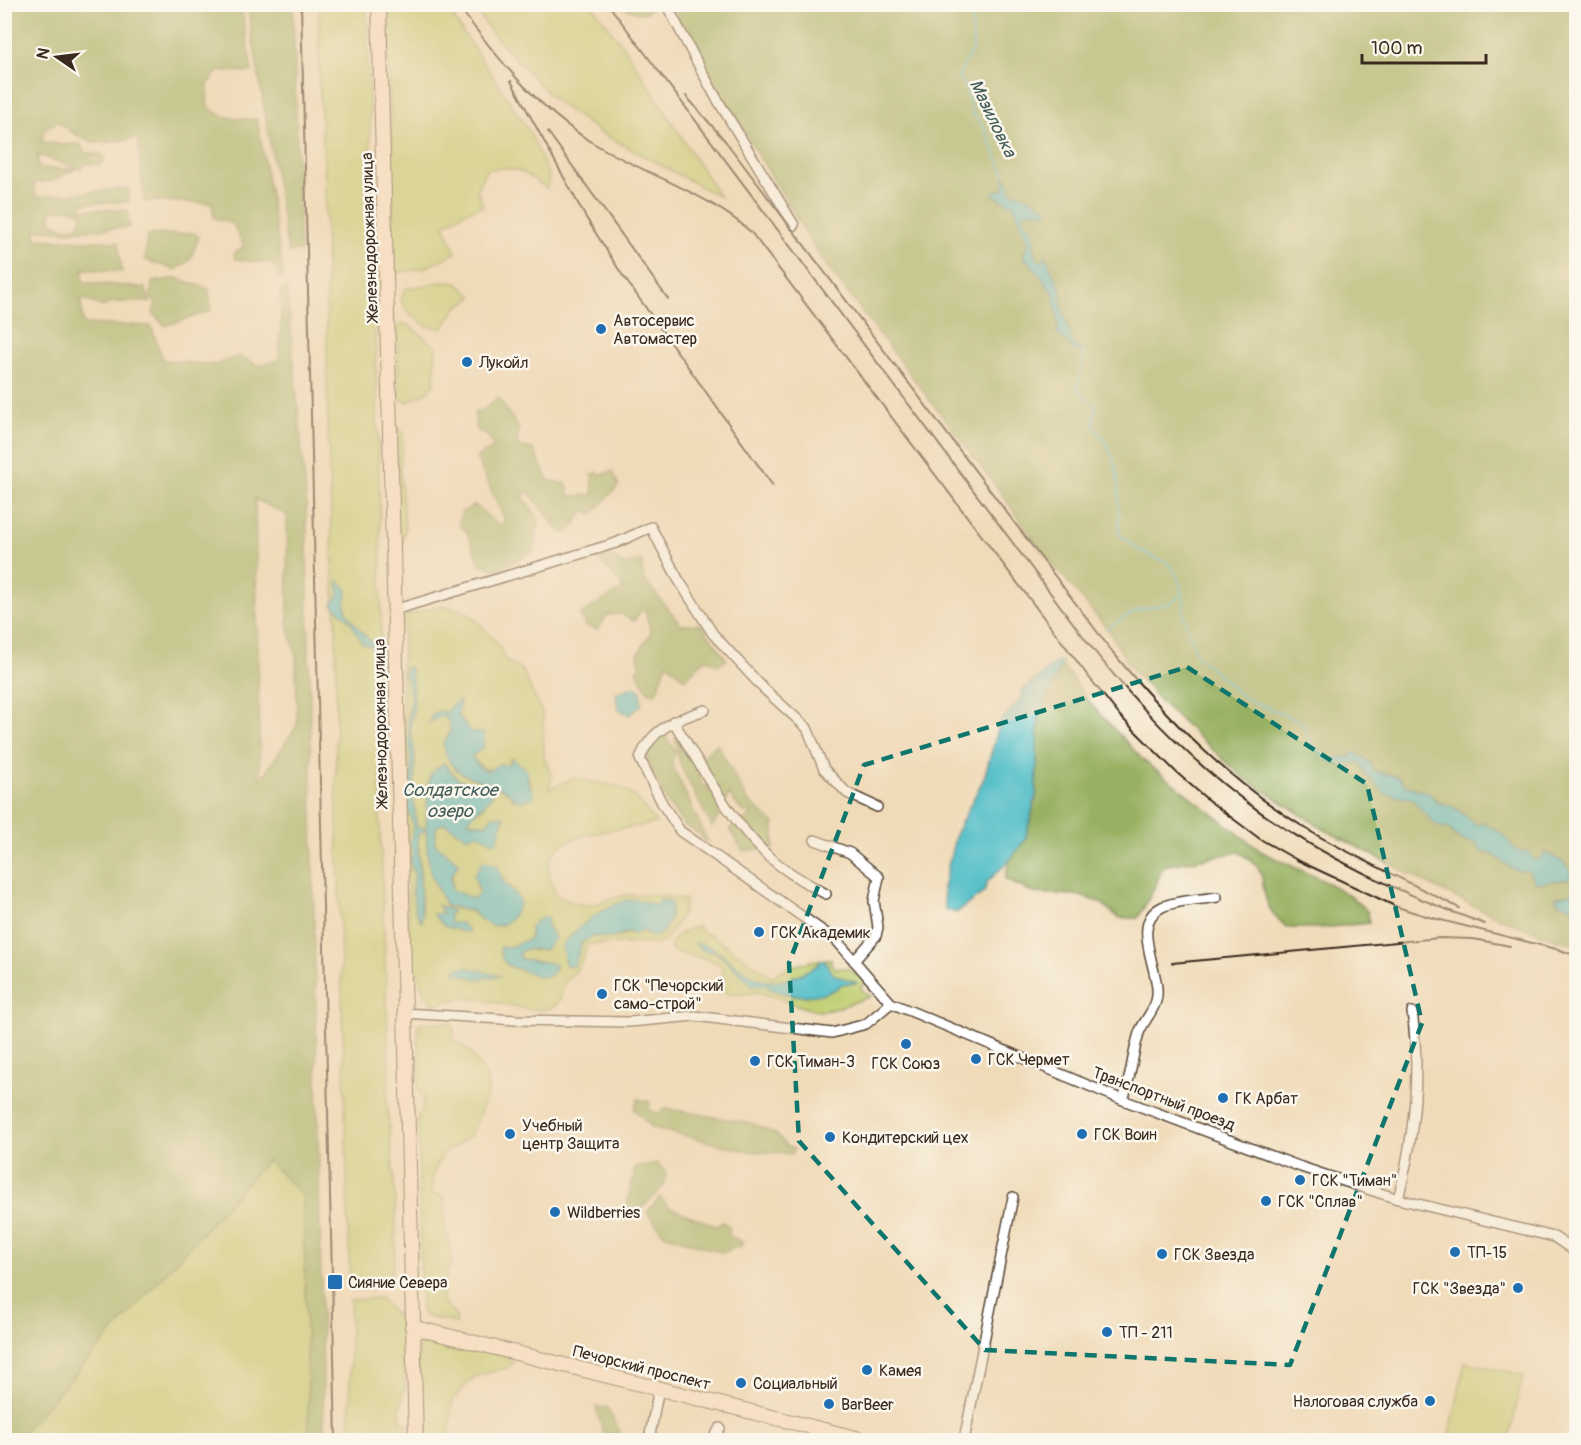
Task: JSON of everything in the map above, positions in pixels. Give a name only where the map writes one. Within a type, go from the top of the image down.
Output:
[{"type":"main road","name":"Железнодорожная улица","points":[[379,4],[416,1440]]},
{"type":"main road","name":"Печорский проспект","points":[[412,1327],[864,1440]]},
{"type":"street","points":[[666,4],[714,94],[794,225]]},
{"type":"street","points":[[394,610],[616,543],[651,527],[678,579],[713,634],[763,688],[807,728],[824,769],[847,793],[877,807]]},
{"type":"street","name":"Транспортный проезд","points":[[705,710],[673,721],[644,747],[640,759],[662,803],[681,831],[837,941],[891,1004],[1123,1100],[1301,1167],[1398,1199],[1554,1237],[1576,1252]]},
{"type":"street","points":[[673,721],[749,835],[783,868],[826,894]]},
{"type":"street","points":[[815,840],[850,853],[879,877],[874,901],[878,927],[876,936],[854,961]]},
{"type":"street","points":[[1123,1100],[1131,1077],[1131,1062],[1140,1030],[1156,1001],[1156,981],[1146,945],[1152,916],[1162,907],[1217,897]]},
{"type":"street","points":[[404,1013],[629,1022],[695,1016],[832,1033],[866,1024],[891,1004]]},
{"type":"street","points":[[1398,1199],[1408,1159],[1416,1074],[1412,1012]]},
{"type":"street","points":[[964,1440],[1013,1197]]},
{"type":"street","points":[[649,1440],[660,1388]]},
{"type":"street","points":[[712,1440],[720,1428]]},
{"type":"highlighted area","points":[[1187,667],[1367,784],[1422,1023],[1290,1365],[985,1350],[799,1141],[789,963],[864,765]]},
{"type":"green space","points":[[5,4],[241,5],[252,72],[218,71],[208,84],[207,105],[224,116],[237,119],[257,119],[284,277],[279,278],[274,264],[235,259],[234,253],[244,247],[233,224],[214,218],[212,203],[144,201],[138,138],[96,142],[79,137],[58,122],[45,129],[41,141],[62,145],[80,144],[85,153],[102,154],[105,160],[99,165],[87,164],[80,169],[38,155],[38,168],[75,169],[52,181],[34,183],[36,197],[129,188],[129,202],[82,203],[81,209],[128,210],[130,227],[70,231],[36,230],[36,239],[118,242],[122,272],[83,269],[83,282],[145,288],[151,302],[113,302],[103,307],[81,298],[83,324],[151,326],[163,360],[214,365],[239,356],[259,366],[279,360],[281,290],[287,289],[306,496],[324,1440],[309,1440],[303,1196],[267,1160],[16,1440],[5,1440]],"holes":[[[73,209],[83,214],[78,227],[64,228],[50,221],[53,210]],[[255,499],[287,515],[288,624],[296,656],[297,726],[260,780]]]},
{"type":"green space","points":[[247,5],[293,5],[300,251],[288,252]]},
{"type":"green space","points":[[319,5],[367,5],[381,562],[380,822],[389,1067],[387,1105],[396,1226],[392,1271],[386,1283],[378,1288],[364,1290],[350,1290],[336,779],[336,619],[335,607],[332,604],[334,601],[328,435],[325,182],[319,79]]},
{"type":"green space","points":[[385,5],[445,5],[531,134],[549,176],[547,189],[519,171],[505,168],[486,170],[477,189],[483,206],[465,212],[444,225],[456,253],[424,268],[396,273],[393,253],[392,147]]},
{"type":"green space","points":[[472,5],[592,5],[623,46],[720,197],[601,133],[553,99],[493,34]]},
{"type":"green space","points":[[619,5],[654,5],[647,12],[638,13]]},
{"type":"green space","points":[[673,5],[1576,5],[1576,892],[1555,897],[1559,903],[1576,908],[1576,944],[1555,939],[1497,917],[1325,830],[1241,776],[1161,702],[1128,664],[1109,631],[1038,546],[999,490],[821,258],[681,27]],"holes":[[[1361,756],[1371,763],[1372,770],[1398,777],[1405,785],[1423,791],[1446,806],[1454,807],[1477,825],[1502,834],[1513,850],[1532,859],[1540,859],[1550,853],[1571,872],[1568,879],[1535,883],[1528,870],[1499,858],[1477,843],[1457,839],[1451,830],[1440,826],[1412,799],[1386,794],[1360,763],[1341,764],[1345,757]]]},
{"type":"green space","points":[[195,233],[199,237],[190,260],[176,270],[145,260],[147,235]]},
{"type":"green space","points":[[177,278],[209,289],[211,311],[165,326],[153,314],[156,302],[151,297],[152,282]]},
{"type":"green space","points":[[442,282],[457,283],[473,297],[456,308],[443,328],[430,327],[412,316],[401,300],[405,289]]},
{"type":"green space","points":[[401,323],[407,324],[436,347],[434,384],[426,393],[408,402],[399,397],[397,328]]},
{"type":"green space","points":[[498,397],[519,429],[517,446],[533,449],[548,480],[566,484],[570,496],[593,495],[592,475],[598,472],[599,475],[612,471],[619,485],[592,514],[584,510],[569,533],[561,533],[530,493],[524,493],[523,497],[539,519],[534,551],[496,570],[480,564],[467,532],[459,525],[461,513],[475,505],[499,526],[505,520],[476,457],[494,448],[488,436],[477,430],[474,413],[485,409]]},
{"type":"green space","points":[[397,425],[403,435],[400,469],[405,529],[401,552],[396,552]]},
{"type":"green space","points":[[599,552],[605,552],[624,565],[642,561],[643,578],[681,625],[701,624],[727,660],[718,665],[706,658],[685,679],[667,663],[656,694],[647,691],[636,670],[640,666],[638,654],[651,632],[645,611],[642,609],[634,621],[621,614],[607,615],[598,630],[586,626],[580,614],[624,588],[597,557]]},
{"type":"green space","points":[[436,607],[454,608],[470,615],[498,643],[506,661],[522,670],[543,715],[544,757],[552,777],[549,789],[573,778],[620,787],[636,797],[656,823],[590,834],[559,847],[551,858],[549,873],[556,895],[568,901],[586,905],[636,894],[686,900],[682,915],[663,943],[587,944],[579,967],[567,979],[559,1001],[553,1007],[542,1010],[529,1009],[465,998],[449,1000],[435,1006],[424,993],[409,951],[402,670],[404,616]],"holes":[[[405,668],[411,670],[414,705],[410,727],[415,755],[414,803],[420,862],[422,920],[412,891],[415,876],[410,863],[414,850],[410,846],[413,825],[408,810],[411,768],[408,714],[411,695]],[[460,701],[458,716],[471,732],[484,734],[483,747],[472,757],[480,766],[492,769],[508,765],[511,758],[524,767],[531,785],[514,800],[496,786],[474,779],[454,768],[447,757],[443,742],[450,732],[447,719],[440,716],[431,722],[439,711],[446,713]],[[444,763],[458,779],[493,793],[482,809],[472,813],[468,822],[487,824],[504,817],[499,838],[487,838],[477,833],[467,837],[444,823],[436,827],[435,844],[443,853],[452,857],[452,890],[473,899],[480,893],[476,885],[497,865],[504,882],[515,892],[482,921],[473,913],[450,906],[441,896],[434,881],[428,845],[430,776]],[[634,899],[656,905],[649,935],[635,931],[612,938],[591,937],[582,944],[577,959],[572,934],[618,904]],[[445,907],[453,911],[449,914],[449,923],[461,923],[468,930],[444,926],[434,914],[442,915],[440,908]],[[542,917],[548,921],[547,926],[555,938],[535,951],[525,949],[518,953],[520,959],[556,966],[551,975],[521,971],[502,959],[503,947],[507,948],[530,939],[530,927]],[[472,969],[500,976],[477,979],[456,973]]]},
{"type":"green space","points":[[1062,665],[1090,703],[1143,760],[1262,852],[1352,897],[1368,912],[1369,923],[1321,928],[1287,928],[1270,909],[1260,872],[1250,859],[1239,852],[1163,866],[1156,885],[1138,918],[1119,918],[1100,902],[1076,895],[1033,893],[1005,879],[1009,861],[1025,840],[1036,796],[1038,718]]},
{"type":"green space","points":[[663,733],[676,752],[671,762],[708,842],[703,841],[700,834],[685,826],[668,804],[645,755],[651,742]]},
{"type":"green space","points":[[675,737],[680,737],[699,763],[701,785],[706,787],[709,784],[701,758],[717,744],[748,801],[774,823],[774,848],[743,851],[729,829],[751,816],[751,813],[742,811],[728,794],[724,808],[712,827],[680,765]]},
{"type":"green space","points":[[698,926],[701,931],[773,977],[792,966],[831,959],[831,964],[836,969],[850,970],[867,983],[861,986],[862,991],[871,996],[840,1007],[815,1011],[759,993],[727,994],[723,991],[723,969],[719,963],[673,951],[670,946],[678,935]]},
{"type":"green space","points":[[435,1022],[453,1024],[454,1040],[470,1051],[487,1077],[488,1093],[471,1135],[445,1153],[433,1175],[432,1192],[445,1198],[444,1227],[451,1248],[452,1262],[443,1284],[443,1301],[457,1317],[456,1323],[424,1316],[421,1308],[418,1116],[422,1111],[424,1098],[418,1089],[418,1024]]},
{"type":"green space","points":[[638,1099],[650,1102],[649,1110],[660,1114],[664,1108],[754,1124],[778,1135],[786,1146],[794,1149],[793,1154],[747,1151],[653,1128],[634,1109]]},
{"type":"green space","points":[[267,1160],[303,1195],[309,1440],[16,1440]]},
{"type":"green space","points":[[657,1163],[666,1173],[664,1186],[636,1214],[626,1209],[635,1167]]},
{"type":"green space","points":[[660,1197],[669,1207],[716,1226],[722,1222],[729,1226],[729,1236],[743,1242],[740,1248],[734,1247],[723,1253],[664,1234],[647,1212]]},
{"type":"green space","points":[[380,1298],[401,1324],[405,1387],[400,1420],[407,1424],[407,1440],[350,1440],[350,1300]]},
{"type":"green space","points":[[424,1341],[483,1349],[514,1362],[507,1368],[476,1376],[452,1401],[449,1440],[419,1440],[418,1343]]},
{"type":"green space","points":[[1465,1362],[1523,1375],[1509,1440],[1482,1440],[1450,1434]]},
{"type":"green space","points":[[596,1407],[607,1407],[624,1440],[592,1440],[604,1435]]},
{"type":"water","points":[[1005,175],[1012,192],[1028,197],[1050,210],[1045,213],[1026,211],[1022,216],[1033,231],[1035,257],[1042,262],[1045,256],[1060,287],[1062,308],[1073,345],[1083,349],[1076,352],[1056,332],[1059,327],[1053,293],[1028,260],[1024,260],[1024,253],[1029,243],[1014,206],[993,195],[994,191],[1003,190]]},
{"type":"water","points":[[338,581],[347,592],[345,604],[347,613],[366,636],[380,648],[380,655],[372,647],[362,643],[350,621],[332,604],[339,595]]},
{"type":"water","points":[[1057,662],[1062,662],[1062,665],[1038,718],[1036,796],[1025,840],[1009,861],[987,882],[984,892],[956,913],[945,909],[943,888],[956,833],[984,778],[1001,720],[1019,700],[1023,689]]},
{"type":"water","points":[[408,666],[411,669],[414,705],[410,727],[415,755],[414,803],[417,828],[423,827],[425,831],[418,834],[422,923],[416,913],[412,891],[415,876],[410,863],[413,850],[410,846],[413,825],[408,810],[411,768],[408,724],[411,695],[405,674]]},
{"type":"water","points":[[634,686],[641,691],[642,705],[629,715],[618,709],[616,693]]},
{"type":"water","points":[[460,701],[458,716],[471,732],[484,733],[483,747],[472,757],[480,768],[488,771],[499,764],[508,765],[512,758],[528,772],[527,779],[535,797],[519,802],[505,790],[466,775],[451,764],[443,742],[450,732],[447,719],[440,716],[429,723],[432,715],[439,711],[446,713],[452,704]]},
{"type":"water","points":[[1355,752],[1371,763],[1372,770],[1398,777],[1405,785],[1429,793],[1437,802],[1454,807],[1477,825],[1483,823],[1506,837],[1515,849],[1523,852],[1529,851],[1532,859],[1540,859],[1545,852],[1563,862],[1572,873],[1568,879],[1535,883],[1528,870],[1514,869],[1494,855],[1481,852],[1477,843],[1462,841],[1450,830],[1435,824],[1412,799],[1386,794],[1367,776],[1360,763],[1341,764],[1327,759],[1351,756]]},
{"type":"water","name":"Солдатское озеро","points":[[443,763],[458,779],[493,793],[468,822],[487,824],[492,816],[504,816],[499,838],[495,843],[477,833],[467,837],[444,823],[436,827],[435,844],[459,863],[450,877],[452,890],[473,899],[480,893],[474,875],[483,861],[497,865],[504,882],[520,900],[515,913],[502,925],[490,925],[472,911],[445,905],[431,875],[426,835],[430,775]]},
{"type":"water","points":[[1576,892],[1576,908],[1559,903],[1555,897]]},
{"type":"water","points":[[634,899],[656,905],[660,899],[671,902],[670,918],[663,931],[655,937],[644,931],[634,934],[629,932],[609,938],[594,936],[582,942],[574,966],[569,967],[565,964],[562,946],[576,931],[604,910]]},
{"type":"water","points":[[438,905],[453,911],[449,915],[450,923],[461,923],[469,931],[464,932],[444,926],[433,914],[443,913]]},
{"type":"water","points":[[542,917],[547,917],[547,926],[555,938],[544,950],[525,949],[519,953],[521,959],[556,966],[551,975],[542,977],[508,966],[503,959],[500,947],[507,948],[530,939],[530,927]]},
{"type":"water","points":[[695,943],[712,948],[747,973],[766,981],[775,982],[794,977],[818,965],[820,960],[826,962],[835,975],[858,983],[842,984],[827,993],[805,996],[782,993],[765,985],[753,986],[719,955],[702,949]]},
{"type":"water","points":[[465,967],[501,976],[477,979],[456,973],[456,969]]},
{"type":"waterway","name":"Мазиловка","points":[[972,4],[973,48],[958,77],[965,86],[972,113],[984,127],[1005,175]]},
{"type":"waterway","points":[[1083,349],[1078,391],[1096,405],[1093,426],[1103,438],[1115,463],[1119,490],[1119,534],[1139,550],[1169,564],[1176,573],[1184,598],[1183,614],[1197,656],[1246,699],[1301,721],[1313,745],[1327,759]]},
{"type":"waterway","points":[[1106,629],[1137,610],[1172,603],[1182,592]]},
{"type":"railway","points":[[301,4],[336,1440]]},
{"type":"railway","points":[[457,4],[502,62],[536,98],[573,129],[613,154],[695,194],[751,232],[1120,716],[1176,772],[1208,800],[1260,839],[1297,860],[1397,907],[1564,951]]},
{"type":"railway","points":[[608,4],[1085,639],[1128,691],[1171,737],[1216,778],[1262,813],[1312,845],[1365,874],[1422,900],[1485,924]]},
{"type":"railway","points":[[511,81],[585,216],[621,273],[773,486]]},
{"type":"railway","points":[[686,96],[726,142],[1111,650],[1156,702],[1230,773],[1284,815],[1331,843],[1459,908]]},
{"type":"railway","points":[[548,132],[668,299]]},
{"type":"railway","points":[[1172,963],[1440,938],[1473,939],[1510,946]]},
{"type":"railway","points":[[1555,948],[1576,956]]},
{"type":"place","name":"Автосервис Автомастер","points":[[601,329]]},
{"type":"place","name":"Лукойл","points":[[467,362]]},
{"type":"place","name":"ГСК Академик","points":[[759,932]]},
{"type":"place","name":"ГСК \"Печорский само-строй\"","points":[[602,994]]},
{"type":"place","name":"ГСК Союз","points":[[906,1044]]},
{"type":"place","name":"ГСК Чермет","points":[[976,1059]]},
{"type":"place","name":"ГСК Тиман-3","points":[[755,1061]]},
{"type":"place","name":"ГК Арбат","points":[[1223,1098]]},
{"type":"place","name":"Учебный центр Защита","points":[[510,1134]]},
{"type":"place","name":"ГСК Воин","points":[[1082,1134]]},
{"type":"place","name":"Кондитерский цех","points":[[830,1137]]},
{"type":"place","name":"ГСК \"Тиман\"","points":[[1300,1180]]},
{"type":"place","name":"ГСК \"Сплав\"","points":[[1266,1201]]},
{"type":"place","name":"Wildberries","points":[[555,1212]]},
{"type":"place","name":"ТП-15","points":[[1455,1252]]},
{"type":"place","name":"ГСК Звезда","points":[[1162,1254]]},
{"type":"place","name":"Сияние Севера","points":[[335,1282]]},
{"type":"place","name":"ГСК \"Звезда\"","points":[[1518,1288]]},
{"type":"place","name":"ТП - 211","points":[[1107,1332]]},
{"type":"place","name":"Камея","points":[[867,1370]]},
{"type":"place","name":"Социальный","points":[[741,1383]]},
{"type":"place","name":"Налоговая служба","points":[[1430,1401]]},
{"type":"place","name":"BarBeer","points":[[829,1404]]}]
